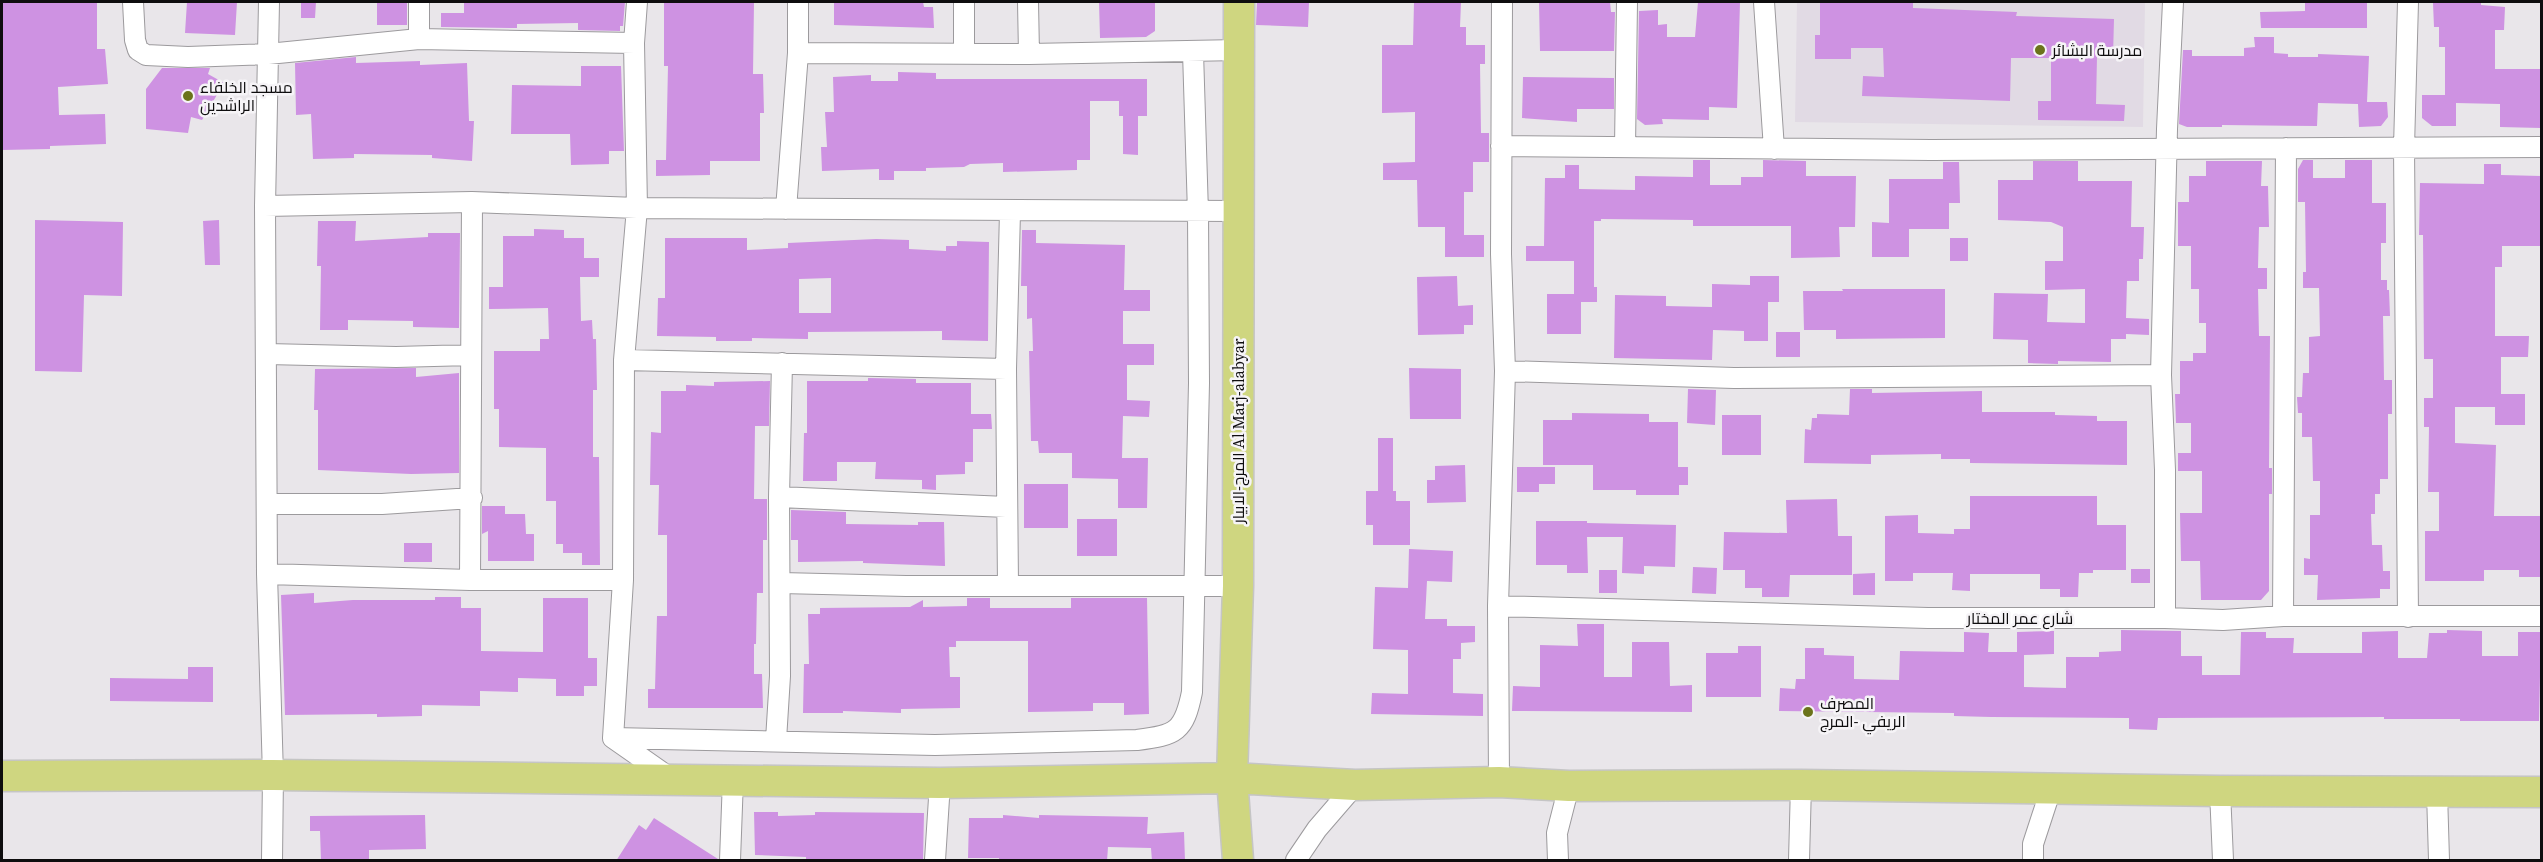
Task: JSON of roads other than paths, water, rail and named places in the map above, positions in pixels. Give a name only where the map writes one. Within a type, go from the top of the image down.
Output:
[{"type":"main road","name":"المرج-الابيار Al Marj-alabyar","points":[[1238,861],[1232,778],[1238,586],[1239,2]]},
{"type":"main road","points":[[2,776],[273,775],[940,783],[1232,778],[1355,785],[1499,782],[1569,786],[1801,785],[2220,791],[2541,792]]},
{"type":"street","points":[[133,2],[135,40],[138,50],[146,55],[188,57],[268,54],[419,39],[634,43]]},
{"type":"street","points":[[269,2],[265,206],[267,574],[273,775],[272,861]]},
{"type":"street","points":[[419,2],[419,39]]},
{"type":"street","points":[[613,738],[623,580],[624,360],[637,208],[634,43],[637,2]]},
{"type":"street","points":[[786,209],[798,53],[798,2]]},
{"type":"street","points":[[964,2],[964,53]]},
{"type":"street","points":[[1028,2],[1029,54]]},
{"type":"street","points":[[1499,782],[1498,606],[1505,371],[1501,254],[1502,2]]},
{"type":"street","points":[[1625,147],[1627,2]]},
{"type":"street","points":[[1764,2],[1774,149]]},
{"type":"street","points":[[2164,618],[2165,470],[2161,375],[2173,2]]},
{"type":"street","points":[[2408,2],[2404,147],[2408,617]]},
{"type":"street","points":[[798,53],[1029,54],[1239,50]]},
{"type":"street","points":[[613,738],[935,745],[1137,740],[1164,737],[1178,729],[1187,717],[1192,692],[1192,587],[1199,383],[1198,213],[1193,52]]},
{"type":"street","points":[[1501,146],[1774,149],[2541,147]]},
{"type":"street","points":[[2283,616],[2286,148]]},
{"type":"street","points":[[265,206],[472,202],[637,208],[1198,213],[1239,211]]},
{"type":"street","points":[[470,580],[472,202]]},
{"type":"street","points":[[1008,585],[1006,369],[1010,212]]},
{"type":"street","points":[[267,354],[396,357],[471,355]]},
{"type":"street","points":[[624,360],[1006,369]]},
{"type":"street","points":[[776,740],[780,676],[779,497],[782,363]]},
{"type":"street","points":[[1505,371],[1734,378],[2161,375]]},
{"type":"street","points":[[779,497],[1006,507]]},
{"type":"street","points":[[268,504],[382,504],[472,498]]},
{"type":"street","points":[[267,574],[470,580],[623,580]]},
{"type":"street","points":[[781,583],[906,586],[1238,586]]},
{"type":"street","name":"شارع عمر المختار","points":[[1498,606],[1928,618],[2223,620],[2283,616],[2541,616]]},
{"type":"street","points":[[613,738],[673,780]]},
{"type":"street","points":[[730,861],[733,779]]},
{"type":"street","points":[[935,861],[940,783]]},
{"type":"street","points":[[1296,861],[1317,829],[1355,785]]},
{"type":"street","points":[[1799,861],[1801,785]]},
{"type":"street","points":[[1558,861],[1557,832],[1569,786]]},
{"type":"street","points":[[2033,861],[2033,844],[2051,789]]},
{"type":"street","points":[[2220,791],[2223,861]]},
{"type":"street","points":[[2437,792],[2439,861]]},
{"type":"place","name":"مدرسة البشائر","points":[[2040,50]]},
{"type":"place","name":"مسجد الخلفاء الراشدين","points":[[188,96]]},
{"type":"place","name":"المصرف الريفي -المرج","points":[[1808,712]]}]
